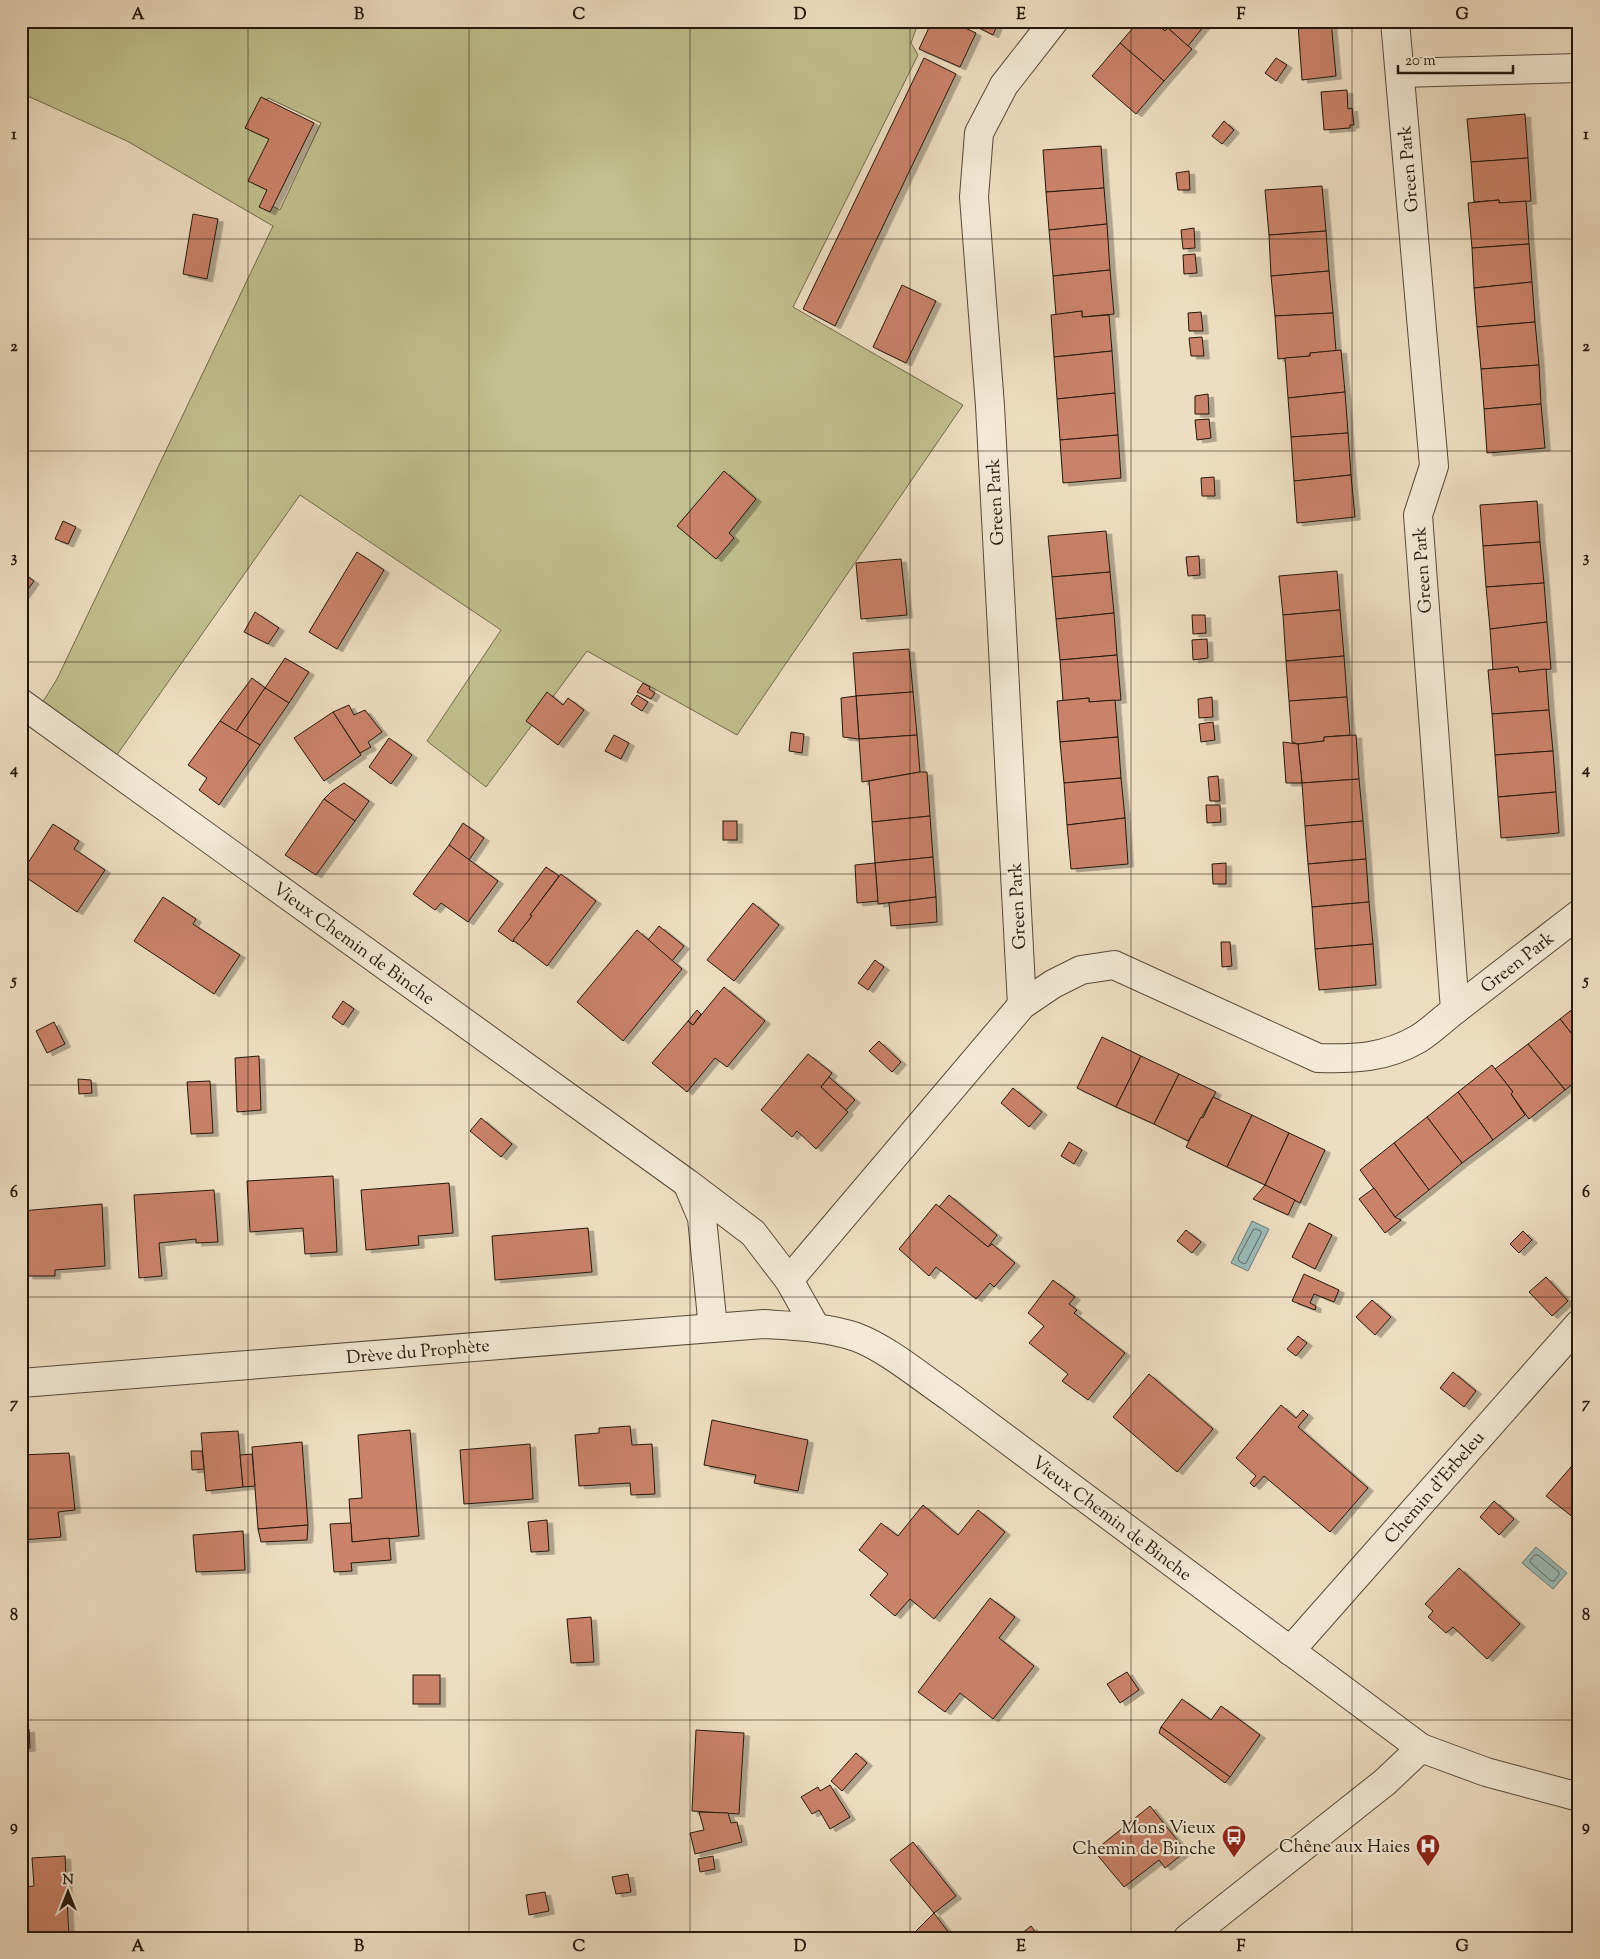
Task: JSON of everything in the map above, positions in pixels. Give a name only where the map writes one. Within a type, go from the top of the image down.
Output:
[{"type":"street","name":"Green Park","points":[[1022,1005],[990,406],[974,197],[979,133],[1004,85],[1054,21]]},
{"type":"street","name":"Green Park","points":[[1395,21],[1434,466],[1418,515],[1455,1010]]},
{"type":"street","points":[[1400,73],[1579,68]]},
{"type":"street","name":"Vieux Chemin de Binche","points":[[21,703],[687,1183],[753,1233],[789,1280],[816,1328],[856,1337],[892,1356],[1421,1748],[1486,1772],[1579,1797]]},
{"type":"street","name":"Green Park","points":[[789,1280],[1022,1005],[1053,984],[1081,970],[1114,965],[1318,1058],[1351,1059],[1380,1055],[1419,1038],[1579,914]]},
{"type":"street","points":[[687,1183],[702,1218],[713,1328]]},
{"type":"street","name":"Drève du Prophète","points":[[21,1382],[764,1324],[816,1328]]},
{"type":"street","name":"Chemin d'Erbeleu","points":[[1290,1651],[1579,1324]]},
{"type":"street","points":[[1188,1938],[1385,1782],[1421,1748]]},
{"type":"shaded area","points":[[21,21],[919,21],[911,43],[918,55],[793,307],[963,405],[737,735],[587,651],[486,787],[427,741],[501,630],[300,495],[109,766],[36,713],[57,679],[273,226],[127,141],[21,93]],"holes":[[[268,98],[321,123],[280,210],[266,203],[273,187],[288,131],[259,118]]]},
{"type":"water","points":[[1252,1221],[1269,1229],[1248,1271],[1231,1263]]},
{"type":"water","points":[[1536,1547],[1567,1573],[1553,1589],[1522,1563]]},
{"type":"building","points":[[932,21],[950,21],[976,33],[960,67],[919,49]]},
{"type":"building","points":[[965,21],[999,21],[993,35]]},
{"type":"building","points":[[1139,21],[1154,21],[1165,31],[1168,28],[1192,49],[1164,81],[1120,43]]},
{"type":"building","points":[[1154,21],[1208,21],[1188,46],[1168,28],[1165,31]]},
{"type":"building","points":[[1331,21],[1336,76],[1302,80],[1298,24]]},
{"type":"building","points":[[1120,43],[1164,81],[1136,114],[1092,76]]},
{"type":"building","points":[[924,58],[956,74],[835,326],[803,309]]},
{"type":"building","points":[[1276,58],[1287,65],[1276,81],[1265,73]]},
{"type":"building","points":[[1347,90],[1348,109],[1352,108],[1354,125],[1350,125],[1350,128],[1324,130],[1321,92]]},
{"type":"building","points":[[261,97],[314,123],[270,212],[259,207],[267,190],[248,181],[269,139],[245,128]]},
{"type":"building","points":[[1525,114],[1528,158],[1471,162],[1467,119]]},
{"type":"building","points":[[1224,121],[1234,130],[1222,144],[1212,136]]},
{"type":"building","points":[[1101,146],[1104,188],[1046,192],[1043,150]]},
{"type":"building","points":[[1528,158],[1531,201],[1499,203],[1499,200],[1474,202],[1471,162]]},
{"type":"building","points":[[1189,171],[1190,190],[1178,190],[1176,173]]},
{"type":"building","points":[[1322,186],[1326,231],[1269,235],[1265,190]]},
{"type":"building","points":[[1104,188],[1107,224],[1049,230],[1046,192]]},
{"type":"building","points":[[1499,200],[1499,203],[1526,201],[1529,244],[1472,248],[1468,203]]},
{"type":"building","points":[[193,214],[218,219],[207,279],[183,274]]},
{"type":"building","points":[[1107,224],[1110,270],[1053,276],[1049,230]]},
{"type":"building","points":[[1194,228],[1195,248],[1183,249],[1181,230]]},
{"type":"building","points":[[1326,231],[1329,271],[1271,276],[1269,235]]},
{"type":"building","points":[[1529,244],[1532,282],[1474,288],[1472,248]]},
{"type":"building","points":[[1195,254],[1197,273],[1184,274],[1183,255]]},
{"type":"building","points":[[1110,270],[1114,314],[1082,317],[1082,311],[1056,315],[1053,276]]},
{"type":"building","points":[[1329,271],[1333,313],[1275,316],[1271,276]]},
{"type":"building","points":[[1532,282],[1535,322],[1477,327],[1474,288]]},
{"type":"building","points":[[902,285],[936,301],[906,363],[873,347]]},
{"type":"building","points":[[1082,311],[1082,317],[1109,315],[1112,351],[1054,357],[1051,315]]},
{"type":"building","points":[[1201,312],[1203,331],[1189,331],[1188,313]]},
{"type":"building","points":[[1333,313],[1336,351],[1310,353],[1310,356],[1278,359],[1275,316]]},
{"type":"building","points":[[1535,322],[1539,365],[1481,369],[1477,327]]},
{"type":"building","points":[[1202,337],[1204,356],[1191,356],[1189,338]]},
{"type":"building","points":[[1341,350],[1345,392],[1288,398],[1285,358],[1310,356],[1310,353]]},
{"type":"building","points":[[1112,351],[1115,393],[1057,399],[1054,357]]},
{"type":"building","points":[[1539,365],[1541,404],[1484,409],[1481,369]]},
{"type":"building","points":[[1345,392],[1348,433],[1291,437],[1288,398]]},
{"type":"building","points":[[1115,393],[1118,435],[1060,440],[1057,399]]},
{"type":"building","points":[[1208,394],[1209,414],[1195,414],[1195,396]]},
{"type":"building","points":[[1541,404],[1545,448],[1487,453],[1484,409]]},
{"type":"building","points":[[1209,419],[1211,438],[1197,440],[1195,420]]},
{"type":"building","points":[[1348,433],[1351,475],[1294,481],[1291,437]]},
{"type":"building","points":[[1118,435],[1121,478],[1063,483],[1060,440]]},
{"type":"building","points":[[724,471],[756,499],[729,533],[734,538],[716,559],[677,526]]},
{"type":"building","points":[[1351,475],[1355,517],[1297,523],[1294,481]]},
{"type":"building","points":[[1214,477],[1215,496],[1202,496],[1201,478]]},
{"type":"building","points":[[1537,501],[1540,542],[1483,546],[1480,505]]},
{"type":"building","points":[[63,521],[76,527],[68,544],[55,539]]},
{"type":"building","points":[[1106,531],[1110,572],[1052,577],[1048,536]]},
{"type":"building","points":[[1540,542],[1544,583],[1486,587],[1483,546]]},
{"type":"building","points":[[357,552],[384,570],[337,649],[309,632]]},
{"type":"building","points":[[1199,556],[1200,575],[1188,576],[1186,557]]},
{"type":"building","points":[[901,559],[907,615],[861,619],[856,563]]},
{"type":"building","points":[[1337,571],[1340,610],[1283,615],[1279,576]]},
{"type":"building","points":[[21,572],[34,581],[21,599]]},
{"type":"building","points":[[1110,572],[1114,613],[1056,619],[1052,577]]},
{"type":"building","points":[[1544,583],[1547,622],[1490,629],[1486,587]]},
{"type":"building","points":[[1340,610],[1344,656],[1286,661],[1283,615]]},
{"type":"building","points":[[255,612],[279,628],[268,644],[244,632]]},
{"type":"building","points":[[1114,613],[1117,655],[1060,660],[1056,619]]},
{"type":"building","points":[[1192,615],[1205,615],[1206,633],[1193,634]]},
{"type":"building","points":[[1547,622],[1551,669],[1519,672],[1518,667],[1493,670],[1490,629]]},
{"type":"building","points":[[1207,639],[1208,658],[1193,660],[1192,640]]},
{"type":"building","points":[[909,649],[913,692],[856,696],[853,653]]},
{"type":"building","points":[[1117,655],[1121,700],[1089,702],[1089,698],[1063,701],[1060,660]]},
{"type":"building","points":[[1344,656],[1347,697],[1289,701],[1286,661]]},
{"type":"building","points":[[285,658],[309,672],[289,703],[265,688]]},
{"type":"building","points":[[1518,667],[1519,672],[1546,669],[1549,710],[1492,714],[1488,670]]},
{"type":"building","points":[[252,678],[265,688],[236,731],[220,721]]},
{"type":"building","points":[[643,683],[655,693],[651,699],[637,692]]},
{"type":"building","points":[[265,688],[289,703],[260,745],[236,731]]},
{"type":"building","points":[[547,692],[563,705],[568,698],[584,710],[558,745],[526,721]]},
{"type":"building","points":[[913,692],[917,735],[859,739],[856,696]]},
{"type":"building","points":[[637,695],[648,702],[642,711],[631,704]]},
{"type":"building","points":[[856,696],[859,739],[843,737],[841,698]]},
{"type":"building","points":[[1212,697],[1213,717],[1199,718],[1198,699]]},
{"type":"building","points":[[1347,697],[1350,735],[1324,737],[1324,741],[1298,744],[1292,742],[1289,701]]},
{"type":"building","points":[[1089,698],[1089,702],[1115,700],[1118,737],[1060,742],[1057,701]]},
{"type":"building","points":[[349,705],[354,715],[365,710],[382,732],[368,742],[371,747],[360,753],[333,712]]},
{"type":"building","points":[[1549,710],[1553,751],[1495,755],[1492,714]]},
{"type":"building","points":[[333,712],[361,755],[324,781],[294,738]]},
{"type":"building","points":[[220,721],[260,745],[219,805],[199,790],[207,778],[188,765]]},
{"type":"building","points":[[1213,722],[1215,740],[1201,742],[1199,724]]},
{"type":"building","points":[[791,732],[804,734],[802,753],[789,751]]},
{"type":"building","points":[[614,735],[629,743],[621,759],[605,751]]},
{"type":"building","points":[[917,735],[920,772],[862,782],[859,739]]},
{"type":"building","points":[[1356,735],[1359,779],[1302,783],[1298,744],[1324,741],[1324,737]]},
{"type":"building","points":[[1118,737],[1121,778],[1064,783],[1060,742]]},
{"type":"building","points":[[389,738],[412,755],[391,784],[369,767]]},
{"type":"building","points":[[1283,742],[1298,744],[1302,783],[1286,783]]},
{"type":"building","points":[[1553,751],[1556,792],[1498,797],[1495,755]]},
{"type":"building","points":[[927,772],[930,816],[872,822],[869,781]]},
{"type":"building","points":[[1218,776],[1220,801],[1210,801],[1208,777]]},
{"type":"building","points":[[1121,778],[1125,818],[1067,825],[1064,783]]},
{"type":"building","points":[[1359,779],[1363,821],[1305,826],[1302,783]]},
{"type":"building","points":[[344,783],[369,801],[355,821],[324,799]]},
{"type":"building","points":[[1556,792],[1559,833],[1501,838],[1498,797]]},
{"type":"building","points":[[324,799],[355,821],[316,875],[285,855]]},
{"type":"building","points":[[1206,805],[1220,805],[1221,822],[1207,823]]},
{"type":"building","points":[[930,816],[933,857],[875,863],[872,822]]},
{"type":"building","points":[[1125,818],[1128,864],[1071,869],[1067,825]]},
{"type":"building","points":[[723,821],[737,821],[737,840],[723,840]]},
{"type":"building","points":[[1363,821],[1366,859],[1308,864],[1305,826]]},
{"type":"building","points":[[463,823],[484,838],[469,860],[449,845]]},
{"type":"building","points":[[53,824],[79,841],[74,849],[105,870],[77,912],[21,874]]},
{"type":"building","points":[[449,845],[498,881],[468,922],[441,903],[435,910],[413,894]]},
{"type":"building","points":[[933,857],[936,897],[878,904],[875,863]]},
{"type":"building","points":[[1366,859],[1369,902],[1312,907],[1308,864]]},
{"type":"building","points":[[875,863],[878,901],[857,903],[855,865]]},
{"type":"building","points":[[1226,863],[1226,884],[1213,884],[1212,864]]},
{"type":"building","points":[[546,867],[559,876],[513,942],[498,931]]},
{"type":"building","points":[[561,874],[596,901],[547,966],[513,940]]},
{"type":"building","points":[[163,897],[196,919],[193,924],[240,955],[214,994],[134,941]]},
{"type":"building","points":[[936,897],[937,922],[891,926],[889,903]]},
{"type":"building","points":[[1369,902],[1373,944],[1315,949],[1312,907]]},
{"type":"building","points":[[753,903],[779,925],[734,981],[707,960]]},
{"type":"building","points":[[659,926],[684,946],[672,961],[648,940]]},
{"type":"building","points":[[637,930],[682,969],[623,1041],[577,1002]]},
{"type":"building","points":[[1221,942],[1230,942],[1232,966],[1222,967]]},
{"type":"building","points":[[1373,944],[1376,985],[1319,990],[1315,949]]},
{"type":"building","points":[[875,960],[884,967],[868,990],[858,983]]},
{"type":"building","points":[[724,987],[765,1021],[727,1067],[715,1058],[687,1092],[652,1063],[688,1021],[693,1025]]},
{"type":"building","points":[[343,1001],[354,1009],[343,1025],[332,1017]]},
{"type":"building","points":[[1579,1004],[1579,1043],[1560,1019]]},
{"type":"building","points":[[697,1010],[701,1014],[693,1025],[688,1021]]},
{"type":"building","points":[[1560,1019],[1579,1043],[1579,1079],[1565,1090],[1528,1044]]},
{"type":"building","points":[[54,1022],[65,1044],[47,1053],[36,1031]]},
{"type":"building","points":[[1102,1037],[1141,1056],[1116,1107],[1077,1088]]},
{"type":"building","points":[[879,1041],[901,1062],[892,1072],[869,1051]]},
{"type":"building","points":[[1528,1044],[1565,1090],[1529,1119],[1511,1094],[1513,1092],[1495,1069]]},
{"type":"building","points":[[808,1054],[832,1073],[821,1087],[848,1112],[816,1149],[797,1131],[792,1137],[761,1110]]},
{"type":"building","points":[[259,1056],[261,1110],[237,1112],[235,1058]]},
{"type":"building","points":[[1141,1056],[1179,1074],[1154,1124],[1116,1107]]},
{"type":"building","points":[[1492,1065],[1513,1092],[1511,1094],[1525,1115],[1493,1140],[1458,1092]]},
{"type":"building","points":[[1179,1074],[1216,1092],[1188,1141],[1154,1124]]},
{"type":"building","points":[[829,1077],[855,1100],[846,1110],[821,1087]]},
{"type":"building","points":[[78,1079],[91,1080],[92,1093],[79,1094]]},
{"type":"building","points":[[210,1081],[213,1133],[191,1134],[187,1082]]},
{"type":"building","points":[[1013,1088],[1042,1112],[1029,1127],[1001,1103]]},
{"type":"building","points":[[1458,1092],[1493,1140],[1462,1163],[1427,1117]]},
{"type":"building","points":[[1213,1097],[1252,1115],[1227,1167],[1186,1147]]},
{"type":"building","points":[[1252,1115],[1289,1133],[1265,1185],[1227,1167]]},
{"type":"building","points":[[1427,1117],[1462,1163],[1429,1190],[1394,1143]]},
{"type":"building","points":[[481,1118],[512,1144],[501,1157],[470,1131]]},
{"type":"building","points":[[1289,1133],[1325,1150],[1300,1203],[1265,1185]]},
{"type":"building","points":[[1069,1142],[1082,1150],[1074,1164],[1061,1156]]},
{"type":"building","points":[[1394,1143],[1429,1190],[1395,1217],[1360,1170]]},
{"type":"building","points":[[333,1176],[337,1252],[305,1254],[303,1228],[250,1232],[247,1181]]},
{"type":"building","points":[[449,1183],[453,1233],[418,1236],[419,1245],[366,1250],[361,1190]]},
{"type":"building","points":[[1265,1185],[1295,1200],[1288,1215],[1253,1199]]},
{"type":"building","points":[[1374,1188],[1395,1217],[1401,1220],[1385,1233],[1359,1199]]},
{"type":"building","points":[[214,1190],[218,1242],[196,1243],[196,1239],[159,1243],[162,1276],[139,1278],[134,1195]]},
{"type":"building","points":[[949,1195],[997,1235],[988,1247],[939,1207]]},
{"type":"building","points":[[102,1204],[105,1266],[55,1270],[55,1276],[27,1276],[27,1271],[22,1272],[21,1211]]},
{"type":"building","points":[[936,1204],[988,1247],[992,1244],[1015,1263],[994,1287],[990,1283],[976,1299],[936,1267],[929,1276],[899,1249]]},
{"type":"building","points":[[1309,1223],[1332,1235],[1315,1269],[1292,1257]]},
{"type":"building","points":[[588,1228],[592,1272],[495,1280],[492,1236]]},
{"type":"building","points":[[1186,1230],[1201,1242],[1192,1253],[1177,1241]]},
{"type":"building","points":[[1523,1231],[1532,1240],[1519,1253],[1510,1244]]},
{"type":"building","points":[[1304,1274],[1339,1290],[1334,1302],[1314,1294],[1310,1303],[1316,1306],[1315,1310],[1292,1301]]},
{"type":"building","points":[[1546,1277],[1568,1301],[1552,1316],[1529,1292]]},
{"type":"building","points":[[1053,1280],[1075,1297],[1069,1304],[1077,1310],[1074,1313],[1125,1353],[1088,1400],[1062,1381],[1068,1374],[1029,1343],[1044,1326],[1028,1313]]},
{"type":"building","points":[[1372,1300],[1391,1317],[1375,1335],[1356,1317]]},
{"type":"building","points":[[1298,1336],[1307,1343],[1296,1356],[1287,1349]]},
{"type":"building","points":[[1453,1372],[1476,1391],[1464,1407],[1440,1388]]},
{"type":"building","points":[[1149,1374],[1213,1429],[1177,1472],[1113,1417]]},
{"type":"building","points":[[1281,1405],[1296,1418],[1303,1410],[1308,1415],[1298,1427],[1368,1488],[1330,1532],[1264,1476],[1254,1487],[1250,1483],[1256,1476],[1236,1458]]},
{"type":"building","points":[[712,1420],[808,1440],[798,1491],[754,1483],[756,1475],[704,1465]]},
{"type":"building","points":[[630,1426],[632,1445],[652,1444],[655,1494],[631,1495],[630,1483],[579,1486],[575,1435],[599,1433],[599,1428]]},
{"type":"building","points":[[410,1430],[419,1536],[352,1542],[349,1499],[362,1498],[358,1435]]},
{"type":"building","points":[[238,1431],[243,1487],[206,1491],[201,1433]]},
{"type":"building","points":[[302,1442],[308,1525],[258,1529],[252,1447]]},
{"type":"building","points":[[530,1444],[533,1499],[464,1504],[460,1450]]},
{"type":"building","points":[[191,1451],[202,1451],[204,1469],[192,1470]]},
{"type":"building","points":[[69,1453],[75,1510],[58,1512],[61,1537],[21,1540],[21,1455]]},
{"type":"building","points":[[252,1454],[255,1486],[243,1487],[240,1455]]},
{"type":"building","points":[[1577,1460],[1579,1461],[1579,1522],[1546,1496]]},
{"type":"building","points":[[1494,1501],[1514,1519],[1499,1535],[1480,1517]]},
{"type":"building","points":[[923,1505],[958,1535],[978,1510],[1005,1532],[934,1619],[910,1599],[895,1616],[870,1595],[888,1574],[859,1550],[881,1523],[898,1536]]},
{"type":"building","points":[[547,1520],[549,1551],[531,1552],[528,1522]]},
{"type":"building","points":[[351,1523],[352,1542],[389,1538],[391,1560],[351,1563],[352,1571],[334,1572],[330,1524]]},
{"type":"building","points":[[308,1525],[307,1540],[261,1542],[258,1529]]},
{"type":"building","points":[[243,1531],[245,1570],[196,1572],[193,1535]]},
{"type":"building","points":[[1459,1568],[1520,1624],[1487,1659],[1453,1627],[1446,1633],[1428,1617],[1433,1611],[1425,1604]]},
{"type":"building","points":[[990,1598],[1015,1617],[999,1638],[1034,1666],[993,1719],[960,1693],[945,1712],[918,1692]]},
{"type":"building","points":[[591,1617],[594,1662],[571,1663],[567,1619]]},
{"type":"building","points":[[1127,1672],[1139,1690],[1120,1703],[1107,1684]]},
{"type":"building","points":[[413,1675],[440,1675],[440,1704],[413,1704]]},
{"type":"building","points":[[1182,1699],[1211,1720],[1221,1706],[1260,1735],[1230,1777],[1161,1727]]},
{"type":"building","points":[[1161,1727],[1230,1777],[1225,1783],[1159,1733]]},
{"type":"building","points":[[29,1729],[30,1748],[21,1749],[21,1730]]},
{"type":"building","points":[[696,1730],[744,1733],[739,1814],[692,1811]]},
{"type":"building","points":[[856,1753],[867,1763],[842,1791],[831,1781]]},
{"type":"building","points":[[830,1785],[850,1817],[830,1829],[819,1810],[812,1814],[801,1797],[818,1787],[820,1791]]},
{"type":"building","points":[[1150,1806],[1186,1851],[1165,1868],[1159,1860],[1124,1887],[1094,1851]]},
{"type":"building","points":[[699,1812],[728,1813],[731,1823],[737,1822],[742,1842],[695,1854],[690,1833],[704,1830]]},
{"type":"building","points":[[913,1842],[956,1896],[934,1913],[890,1860]]},
{"type":"building","points":[[65,1856],[69,1938],[25,1938],[22,1887],[34,1886],[32,1858]]},
{"type":"building","points":[[713,1856],[715,1869],[700,1872],[698,1859]]},
{"type":"building","points":[[628,1874],[631,1892],[616,1894],[612,1877]]},
{"type":"building","points":[[545,1892],[549,1911],[529,1915],[526,1895]]},
{"type":"building","points":[[934,1913],[953,1938],[909,1938]]},
{"type":"building","points":[[1031,1926],[1040,1938],[1016,1938]]},
{"type":"place","name":"Mons Vieux Chemin de Binche","points":[[1234,1858]]},
{"type":"place","name":"Chêne aux Haies","points":[[1428,1867]]}]
